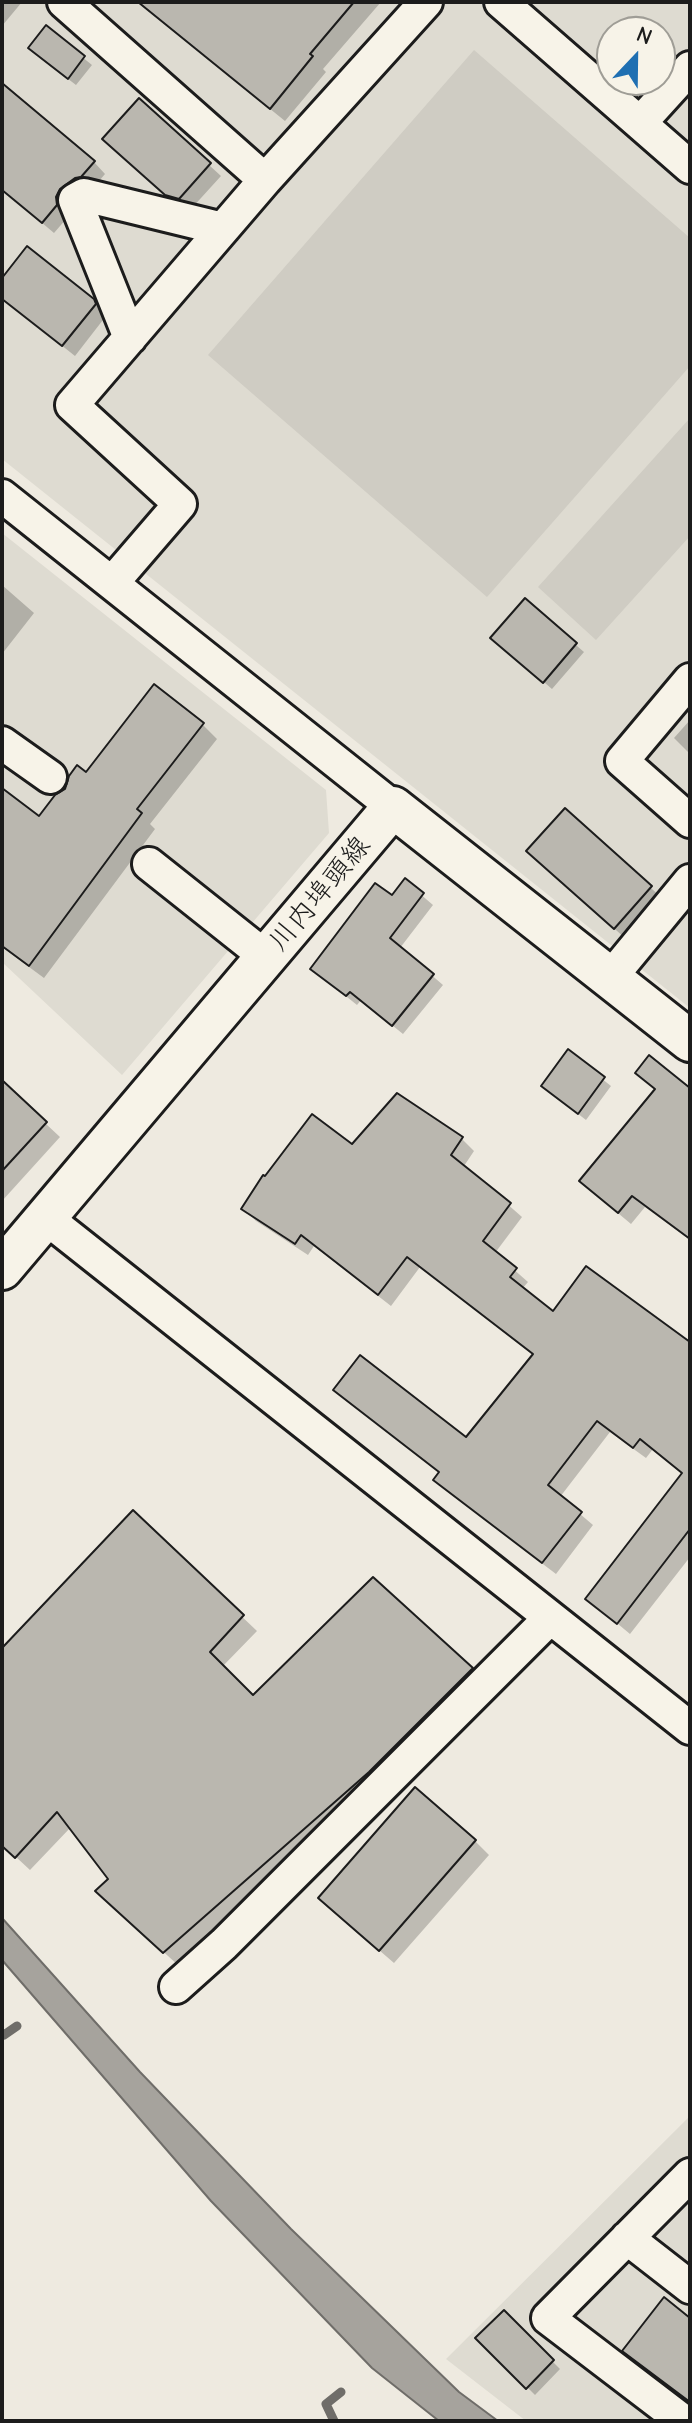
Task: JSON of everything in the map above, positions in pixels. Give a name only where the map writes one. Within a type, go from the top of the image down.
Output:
[{"type":"main road","name":"川内埠頭線","points":[[2,1269],[393,807]]},
{"type":"main road","points":[[393,807],[690,1041]]},
{"type":"street","points":[[64,2],[265,180]]},
{"type":"street","points":[[112,583],[180,504],[72,405],[265,180],[426,2]]},
{"type":"street","points":[[501,2],[690,167]]},
{"type":"street","points":[[640,123],[690,68]]},
{"type":"street","points":[[130,338],[75,200],[84,195],[223,229]]},
{"type":"street","points":[[2,496],[393,807]]},
{"type":"street","points":[[690,680],[622,761],[690,821]]},
{"type":"street","points":[[2,743],[50,777]]},
{"type":"street","points":[[149,864],[266,957]]},
{"type":"street","points":[[610,978],[689,885]]},
{"type":"street","points":[[46,1218],[690,1728]]},
{"type":"street","points":[[176,1987],[235,1933],[550,1618]]},
{"type":"street","points":[[683,2421],[548,2318],[690,2175]]},
{"type":"street","points":[[627,2238],[690,2287]]},
{"type":"shaded area","points":[[2,2],[690,2],[690,1008],[2,459]]},
{"type":"shaded area","points":[[474,50],[690,238],[690,366],[487,597],[208,355]]},
{"type":"shaded area","points":[[690,418],[690,536],[596,640],[538,587]]},
{"type":"shaded area","points":[[2,533],[326,790],[329,833],[122,1075],[2,962]]},
{"type":"shaded area","points":[[2,1918],[140,2072],[291,2229],[459,2392],[498,2421],[439,2421],[372,2368],[211,2201],[2,1960]]},
{"type":"shaded area","points":[[690,2116],[690,2421],[526,2421],[446,2359]]},
{"type":"building","points":[[138,2],[354,2],[310,54],[313,56],[270,109]]},
{"type":"building","points":[[46,25],[85,56],[68,79],[28,48]]},
{"type":"building","points":[[2,83],[95,161],[81,177],[60,189],[56,197],[57,205],[42,223],[2,190]]},
{"type":"building","points":[[139,98],[211,163],[179,199],[165,195],[102,139]]},
{"type":"building","points":[[27,246],[94,299],[96,304],[62,346],[2,299],[2,278]]},
{"type":"building","points":[[525,598],[577,643],[543,683],[490,638]]},
{"type":"building","points":[[154,684],[204,723],[137,809],[142,813],[29,966],[2,946],[2,788],[39,816],[55,795],[65,789],[77,765],[86,772]]},
{"type":"building","points":[[565,808],[652,886],[614,929],[526,851]]},
{"type":"building","points":[[405,878],[424,893],[390,938],[434,974],[392,1026],[350,992],[346,996],[310,969],[375,883],[392,895]]},
{"type":"building","points":[[568,1049],[605,1077],[578,1114],[541,1086]]},
{"type":"building","points":[[649,1055],[690,1088],[690,1239],[632,1196],[618,1213],[579,1181],[655,1089],[635,1073]]},
{"type":"building","points":[[2,1080],[47,1122],[2,1171]]},
{"type":"building","points":[[397,1093],[463,1137],[451,1155],[511,1203],[483,1241],[517,1268],[510,1277],[553,1311],[586,1266],[690,1342],[690,1529],[617,1624],[585,1599],[682,1473],[640,1439],[633,1448],[597,1421],[548,1485],[582,1512],[542,1563],[433,1480],[439,1472],[333,1390],[360,1355],[466,1437],[533,1354],[407,1257],[378,1295],[301,1235],[295,1244],[241,1209],[263,1175],[312,1114],[352,1144]]},
{"type":"building","points":[[133,1510],[244,1615],[210,1652],[253,1695],[373,1577],[473,1668],[369,1772],[163,1953],[95,1891],[108,1879],[57,1812],[15,1858],[2,1846],[2,1648]]},
{"type":"building","points":[[415,1787],[476,1840],[379,1951],[318,1898]]},
{"type":"building","points":[[664,2297],[690,2318],[690,2402],[622,2351]]},
{"type":"building","points":[[504,2310],[554,2360],[526,2389],[475,2338]]},
{"type":"waterway","points":[[2,2033],[4,2035],[17,2026]]},
{"type":"waterway","points":[[334,2421],[326,2404],[341,2392]]}]
